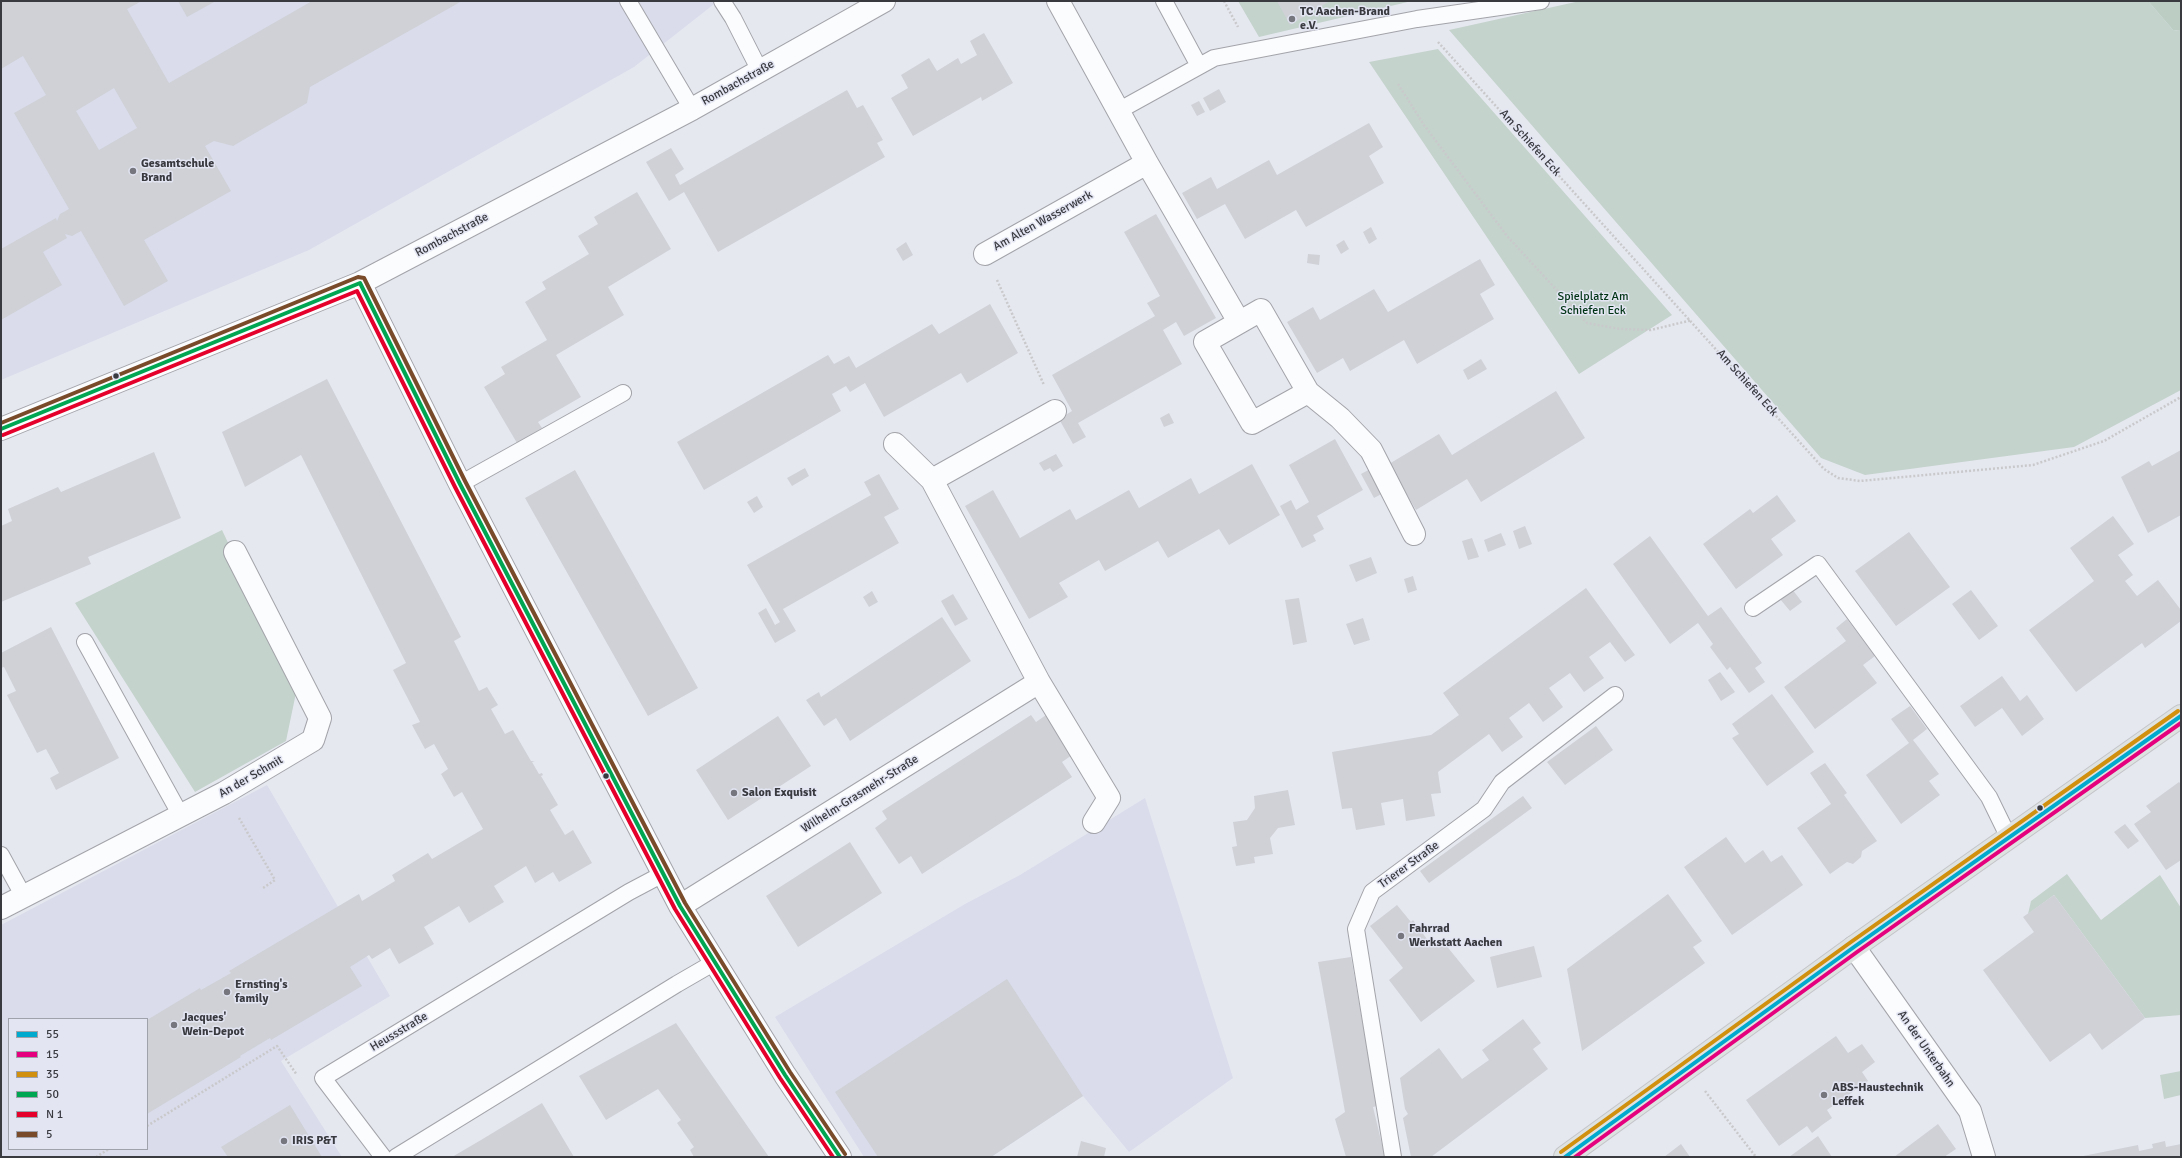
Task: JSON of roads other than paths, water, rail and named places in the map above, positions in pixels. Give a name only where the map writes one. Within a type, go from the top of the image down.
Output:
[{"type":"main road","points":[[1565,1157],[1854,947],[2181,716]]},
{"type":"street","name":"Rombachstraße","points":[[1,429],[360,283],[692,109],[884,1]]},
{"type":"street","points":[[1058,1],[1147,163],[1240,322]]},
{"type":"street","name":"Am Alten Wasserwerk","points":[[985,254],[1147,163]]},
{"type":"street","points":[[360,283],[460,484],[680,906],[785,1075],[840,1157]]},
{"type":"street","points":[[1308,392],[1252,424],[1206,342],[1261,310],[1308,392],[1340,418],[1371,450],[1414,534]]},
{"type":"street","points":[[932,480],[1055,411]]},
{"type":"street","points":[[895,444],[932,480],[1039,682],[1109,798],[1094,822]]},
{"type":"street","name":"An der Schmit","points":[[1,908],[180,814],[224,793],[313,740],[320,718],[235,552]]},
{"type":"street","name":"Wilhelm-Grasmehr-Straße","points":[[680,906],[1039,682]]},
{"type":"street","name":"An der Unterbahn","points":[[1854,947],[1970,1111],[1984,1157]]},
{"type":"lane","points":[[628,1],[692,109]]},
{"type":"lane","points":[[722,1],[733,18],[760,71]]},
{"type":"lane","points":[[1164,1],[1199,66]]},
{"type":"lane","points":[[1118,111],[1214,58],[1417,19],[1541,1]]},
{"type":"lane","points":[[460,484],[623,393]]},
{"type":"lane","points":[[1753,608],[1818,564],[1989,798],[2008,838]]},
{"type":"lane","points":[[86,642],[180,814]]},
{"type":"lane","name":"Trierer Straße","points":[[1393,1157],[1356,929],[1372,892],[1484,809],[1502,782],[1615,695]]},
{"type":"lane","points":[[1,854],[24,897]]},
{"type":"lane","name":"Heussstraße","points":[[383,1157],[323,1078],[629,892],[663,874]]},
{"type":"lane","points":[[396,1157],[715,962]]},
{"type":"place","name":"TC Aachen-Brand e.V.","points":[[1292,19]]},
{"type":"place","name":"Gesamtschule Brand","points":[[133,171]]},
{"type":"place","name":"Salon Exquisit","points":[[734,793]]},
{"type":"place","name":"Fahrrad Werkstatt Aachen","points":[[1401,936]]},
{"type":"place","name":"Ernsting's family","points":[[227,992]]},
{"type":"place","name":"Jacques' Wein-Depot","points":[[174,1025]]},
{"type":"place","name":"ABS-Haustechnik Leffek","points":[[1824,1095]]},
{"type":"place","name":"IRIS P&T","points":[[284,1141]]},
{"type":"park label","name":"Spielplatz Am Schiefen Eck","points":[[1593,304]]}]
